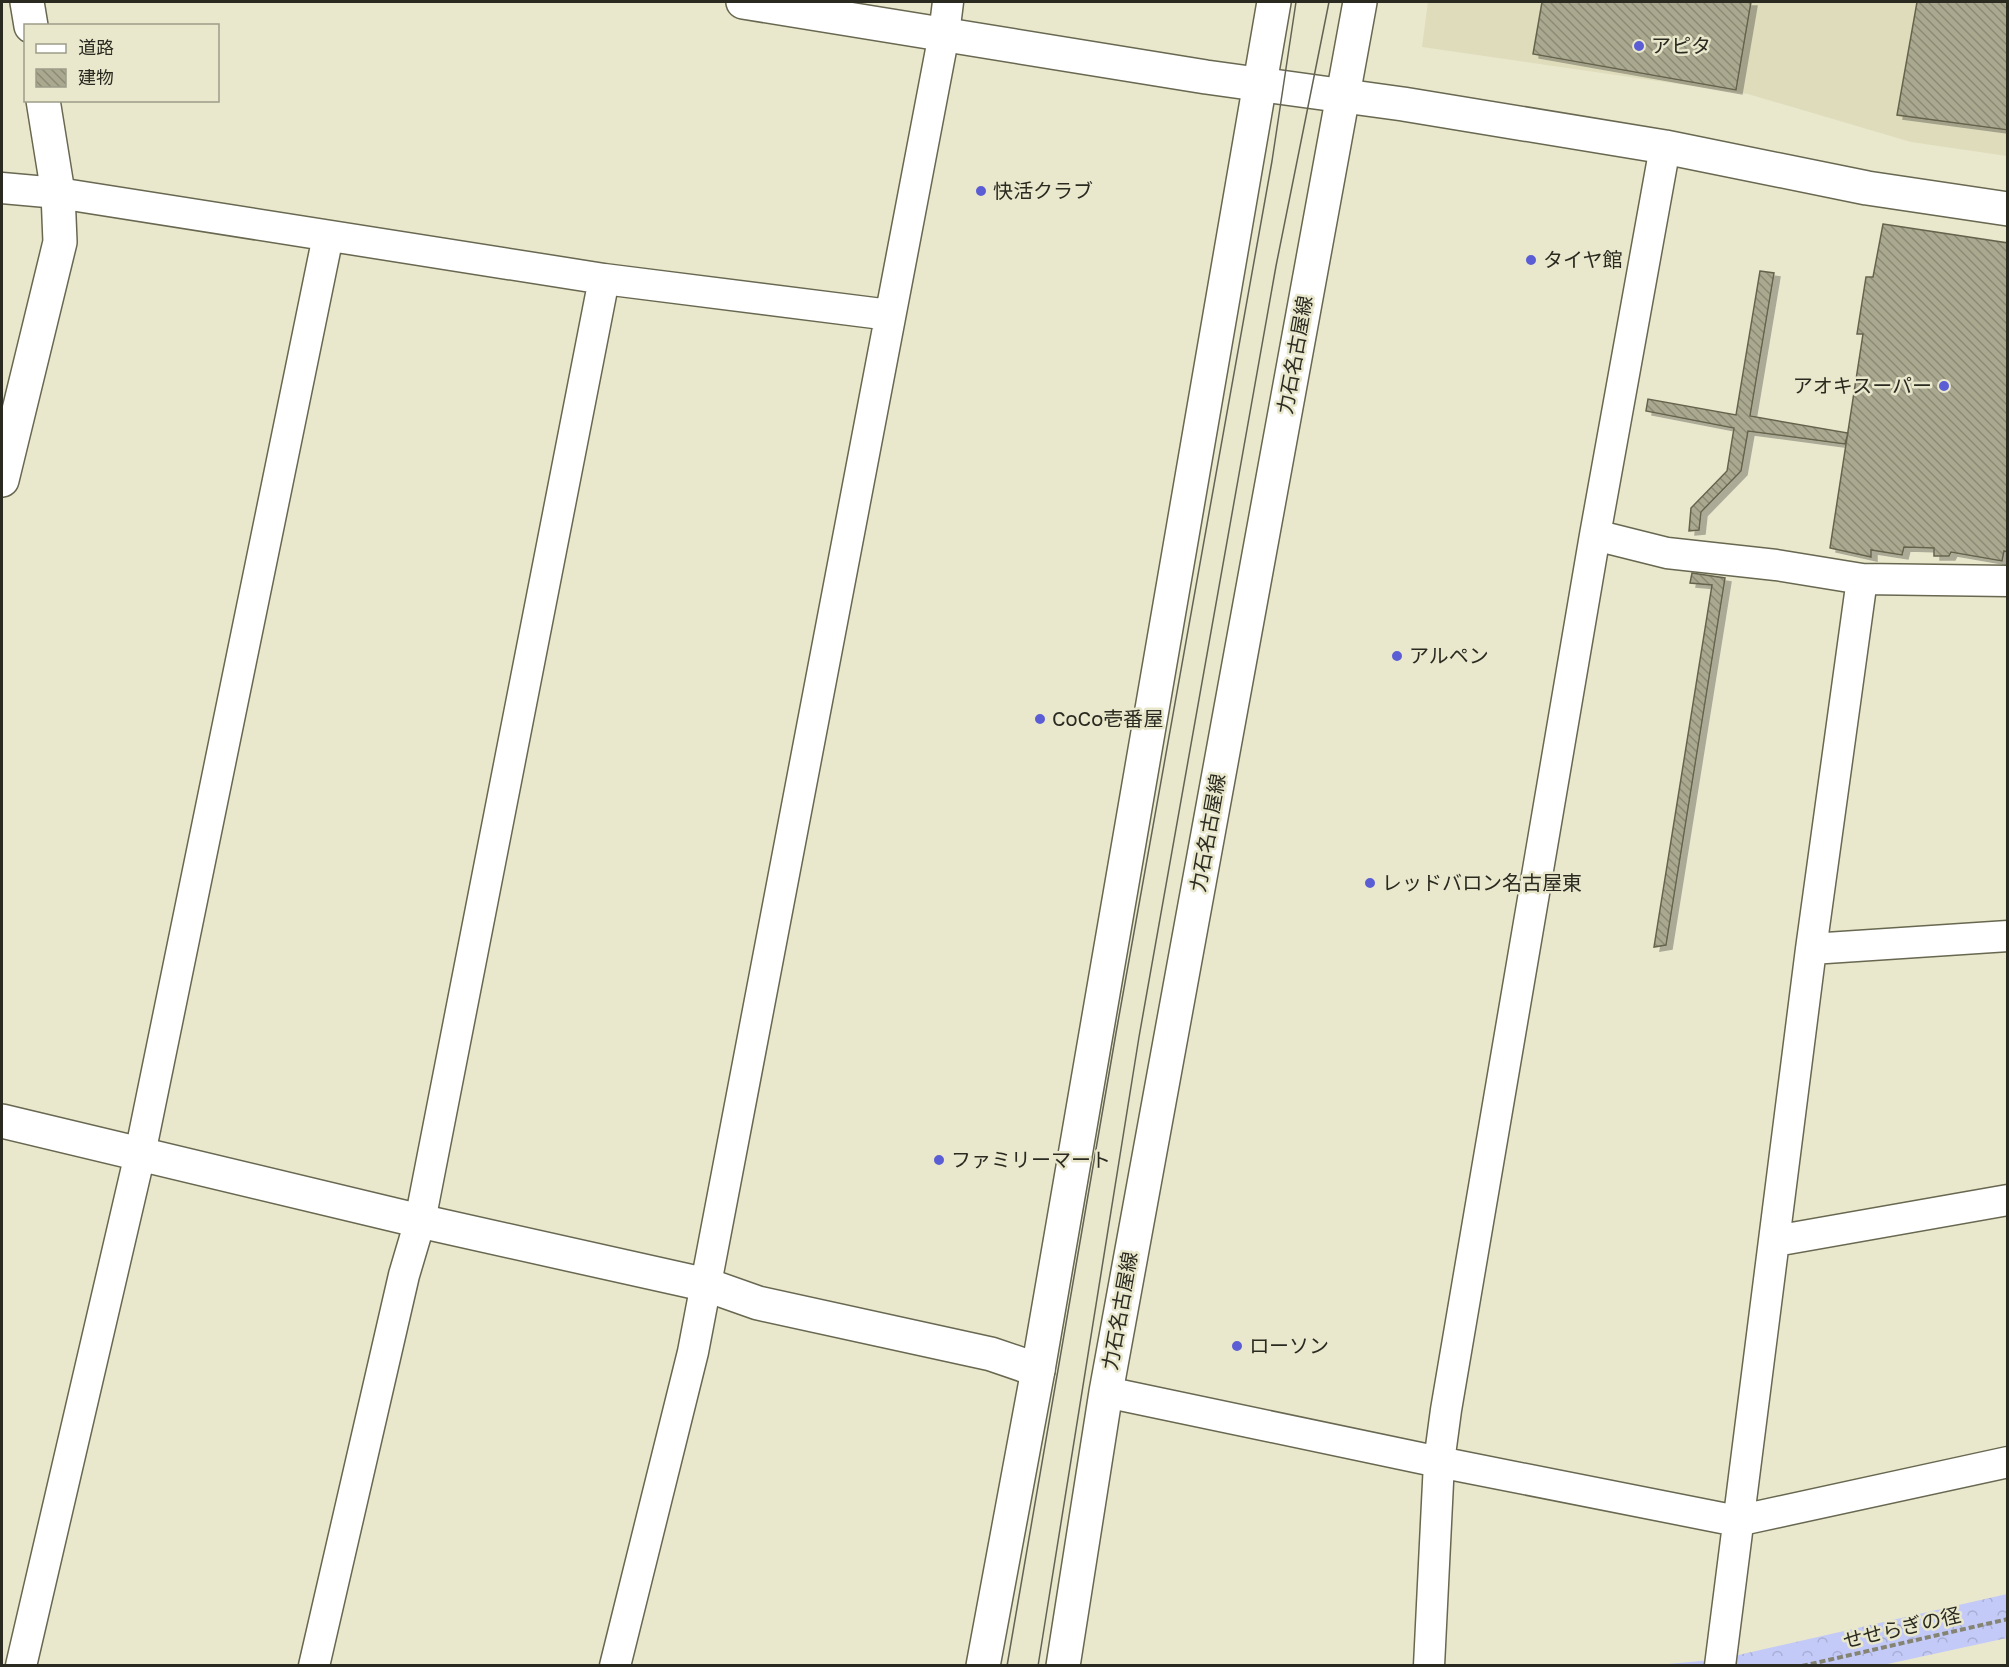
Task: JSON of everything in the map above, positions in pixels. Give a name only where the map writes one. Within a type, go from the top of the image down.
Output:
[{"type":"main road","points":[[27,2],[31,24]]},
{"type":"main road","points":[[743,2],[1260,86],[1403,104],[1665,147],[1867,188],[2007,209]]},
{"type":"main road","points":[[983,1665],[1038,1370],[1274,2]]},
{"type":"main road","name":"力石名古屋線","points":[[1063,1665],[1106,1392],[1360,2]]},
{"type":"main road","points":[[2,480],[60,242],[58,194],[43,102]]},
{"type":"main road","points":[[2,1121],[420,1221],[707,1285],[758,1303],[991,1354],[1038,1370]]},
{"type":"street","points":[[615,1665],[693,1352],[707,1285],[944,34],[948,2]]},
{"type":"street","points":[[1429,1665],[1438,1462],[1595,535],[1665,147]]},
{"type":"street","points":[[2,188],[58,194],[604,279],[890,315]]},
{"type":"street","points":[[21,1665],[140,1154],[328,236]]},
{"type":"street","points":[[314,1665],[404,1275],[420,1221],[604,279]]},
{"type":"street","points":[[1595,535],[1667,553],[1776,565],[1862,579],[2007,581]]},
{"type":"street","points":[[1720,1665],[1811,949],[1862,579]]},
{"type":"street","points":[[1811,949],[2007,936]]},
{"type":"street","points":[[1775,1241],[2007,1200]]},
{"type":"street","points":[[1106,1392],[1438,1462],[1737,1521],[2007,1462]]},
{"type":"path","name":"せせらぎの径","points":[[1802,1665],[2007,1619]]},
{"type":"shaded area","points":[[1428,2],[2007,2],[2007,156],[1911,142],[1748,94],[1422,47]]},
{"type":"green space","points":[[2007,1594],[2007,1638],[1883,1665],[1647,1666],[1721,1659]]},
{"type":"building","name":"アピタ","points":[[1542,2],[1751,2],[1736,90],[1533,54]]},
{"type":"building","points":[[1917,2],[2008,2],[2008,130],[1897,115]]},
{"type":"building","points":[[1883,224],[2008,243],[2008,552],[2004,551],[2002,561],[1951,552],[1949,556],[1934,556],[1934,548],[1904,547],[1902,555],[1871,550],[1871,557],[1830,548],[1863,334],[1857,334],[1866,277],[1873,277]]},
{"type":"building","points":[[1760,271],[1774,273],[1750,416],[1848,433],[1845,444],[1748,431],[1741,471],[1701,512],[1699,530],[1689,531],[1691,508],[1727,471],[1734,428],[1646,411],[1648,399],[1736,415]]},
{"type":"building","points":[[1692,573],[1725,578],[1666,945],[1654,947],[1712,585],[1690,583]]},
{"type":"tram line","points":[[1007,1666],[1116,1033],[1272,161],[1296,2]]},
{"type":"tram line","points":[[1038,1666],[1139,1037],[1276,266],[1329,2]]},
{"type":"place","name":"アピタ","points":[[1639,46]]},
{"type":"place","name":"快活クラブ","points":[[981,191]]},
{"type":"place","name":"タイヤ館","points":[[1531,260]]},
{"type":"place","name":"アオキスーパー","points":[[1944,386]]},
{"type":"place","name":"アルペン","points":[[1397,656]]},
{"type":"place","name":"CoCo壱番屋","points":[[1040,719]]},
{"type":"place","name":"レッドバロン名古屋東","points":[[1370,883]]},
{"type":"place","name":"ファミリーマート","points":[[939,1160]]},
{"type":"place","name":"ローソン","points":[[1237,1346]]}]
